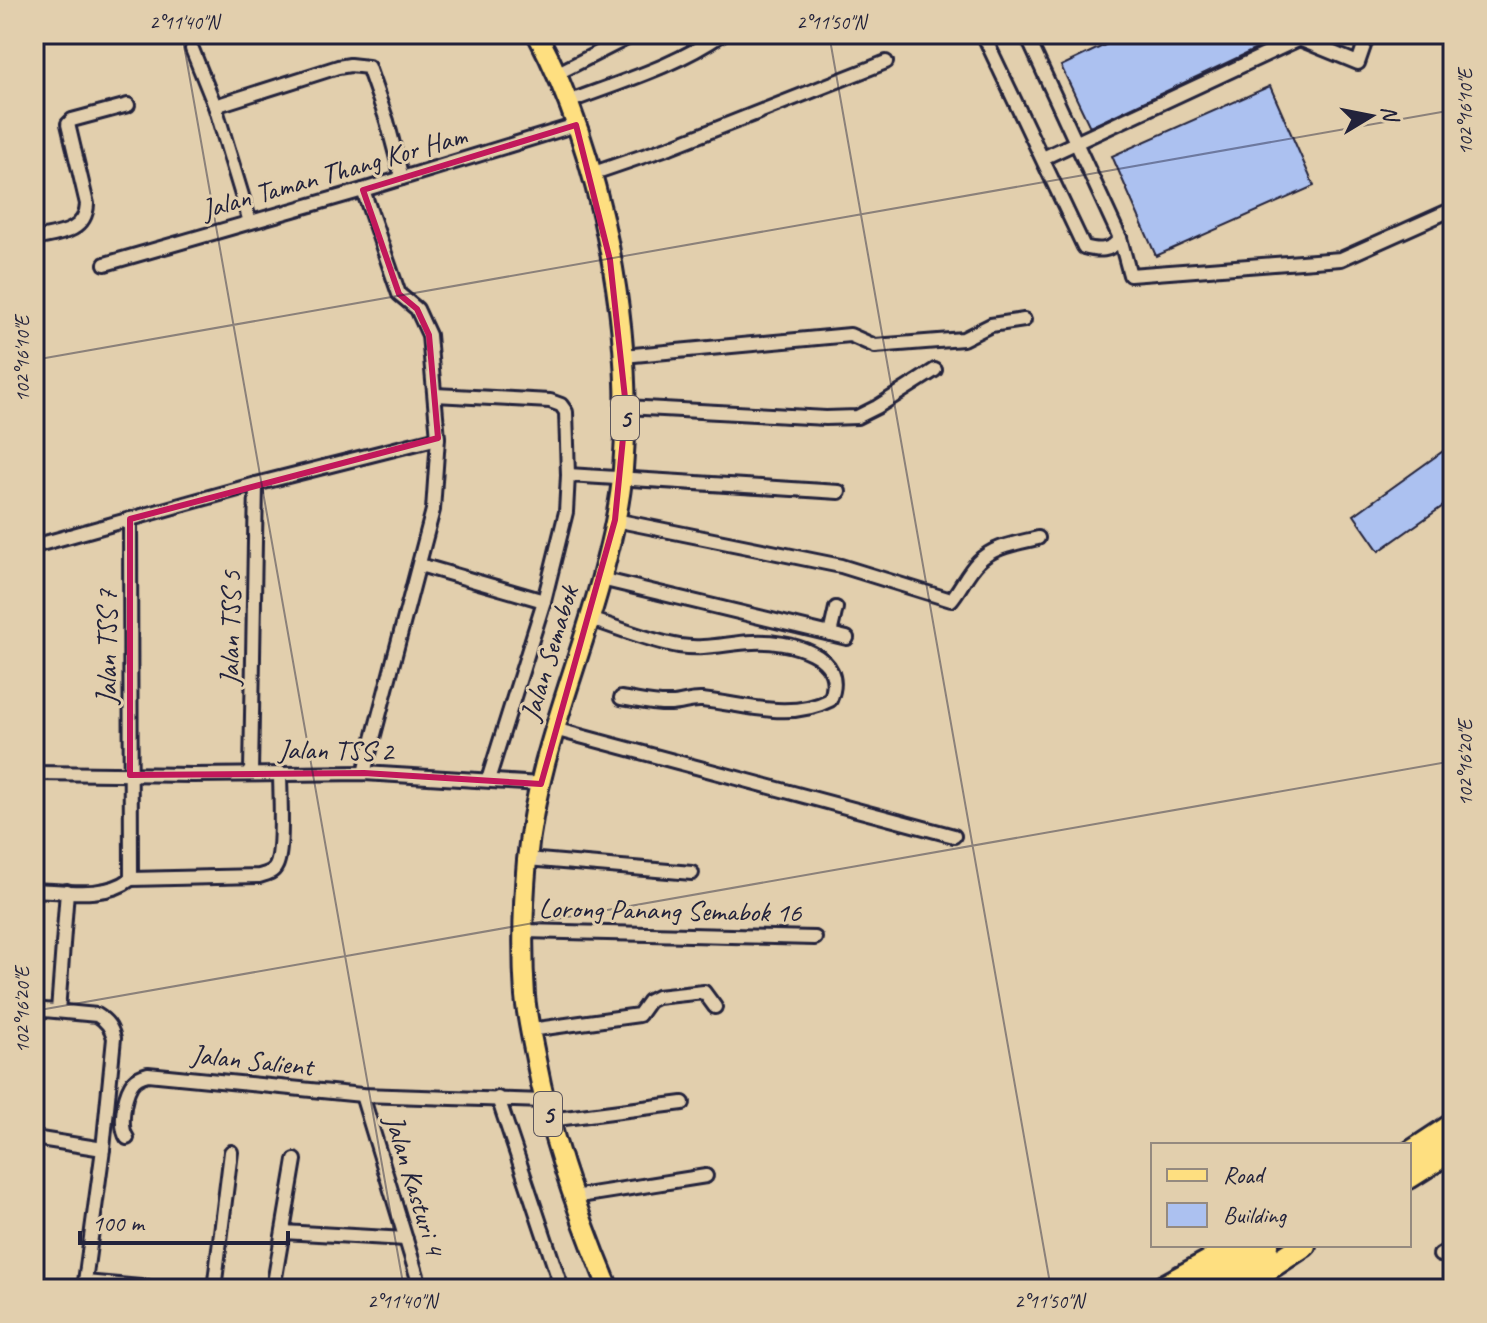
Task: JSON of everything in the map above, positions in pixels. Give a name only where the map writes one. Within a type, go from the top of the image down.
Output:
[{"type":"highway","points":[[1411,1170],[1453,1125]]},
{"type":"highway","points":[[1411,1170],[1453,1149]]},
{"type":"highway","points":[[1160,1289],[1235,1247]]},
{"type":"highway","points":[[1198,1289],[1264,1247]]},
{"type":"highway","points":[[1237,1289],[1301,1247]]},
{"type":"highway","points":[[1265,1289],[1318,1247]]},
{"type":"main road","name":"Jalan Semabok","points":[[537,34],[558,73],[591,174],[610,260],[623,356],[626,407],[622,480],[615,520],[590,619],[554,729],[541,784],[527,859],[524,931],[525,997],[544,1101],[573,1197],[609,1289]]},
{"type":"street","points":[[558,73],[635,34]]},
{"type":"street","points":[[568,102],[656,69],[722,34]]},
{"type":"street","points":[[983,34],[1084,247],[1106,249],[1116,245],[1120,238]]},
{"type":"street","points":[[1026,34],[1120,238],[1130,275],[1341,259],[1453,209]]},
{"type":"street","points":[[1043,158],[1299,39],[1358,63],[1368,34]]},
{"type":"street","points":[[192,49],[215,106],[250,222]]},
{"type":"street","points":[[591,174],[670,147],[886,62]]},
{"type":"street","points":[[215,106],[338,67],[368,67],[402,178]]},
{"type":"street","points":[[34,239],[73,230],[80,226],[87,213],[68,124],[72,120],[128,105]]},
{"type":"street","name":"Jalan Taman Thang Kor Ham","points":[[105,264],[576,125]]},
{"type":"street","points":[[363,190],[399,294],[417,309],[429,335],[438,438],[433,510],[364,773]]},
{"type":"street","points":[[623,356],[850,335],[875,346],[963,339],[991,325],[1024,320]]},
{"type":"street","points":[[626,407],[857,417],[935,370]]},
{"type":"street","name":"Jalan Semabok","points":[[435,395],[550,401],[561,405],[566,412],[566,512],[544,601],[488,780]]},
{"type":"street","points":[[34,546],[256,484],[438,438]]},
{"type":"street","points":[[568,475],[839,492]]},
{"type":"street","name":"Jalan TSS 5","points":[[251,773],[256,484]]},
{"type":"street","name":"Jalan TSS 7","points":[[130,519],[131,879]]},
{"type":"street","points":[[615,520],[841,566],[951,600],[977,563],[989,553],[1038,538]]},
{"type":"street","points":[[420,565],[544,601]]},
{"type":"street","points":[[601,579],[847,638]]},
{"type":"street","points":[[830,634],[836,608]]},
{"type":"street","points":[[590,619],[677,646],[720,648],[755,641],[795,648],[826,660],[834,680],[830,700],[806,710],[791,712],[701,700],[663,704],[621,698]]},
{"type":"street","points":[[554,729],[954,836]]},
{"type":"street","name":"Jalan TSS 2","points":[[34,773],[364,773],[541,784]]},
{"type":"street","points":[[34,890],[107,890],[124,885],[131,879],[259,876],[270,873],[277,865],[279,850],[280,773]]},
{"type":"street","points":[[527,859],[692,873]]},
{"type":"street","points":[[58,1011],[67,891]]},
{"type":"street","name":"Lorong Panang Semabok 16","points":[[524,931],[815,938]]},
{"type":"street","points":[[530,1030],[639,1015],[649,1001],[657,997],[704,992],[715,1007]]},
{"type":"street","points":[[34,1009],[97,1015],[112,1029],[114,1038],[103,1149],[84,1286],[163,1289]]},
{"type":"street","name":"Jalan Salient","points":[[127,1138],[122,1128],[130,1087],[137,1078],[148,1074],[362,1095],[544,1101]]},
{"type":"street","name":"Jalan Kasturi 4","points":[[362,1095],[421,1289]]},
{"type":"street","points":[[506,1098],[562,1289]]},
{"type":"street","points":[[549,1120],[683,1103]]},
{"type":"street","points":[[34,1138],[103,1149]]},
{"type":"street","points":[[214,1289],[231,1152]]},
{"type":"street","points":[[273,1289],[295,1160]]},
{"type":"street","points":[[573,1197],[706,1176]]},
{"type":"street","points":[[283,1232],[406,1239]]},
{"type":"street","points":[[1440,1255],[1453,1247]]},
{"type":"highlighted area","points":[[576,125],[610,260],[626,407],[615,520],[541,784],[364,773],[130,775],[130,519],[438,438],[429,335],[417,309],[399,294],[363,190]]},
{"type":"building","points":[[1128,34],[1270,34],[1273,41],[1090,127],[1061,66]]},
{"type":"building","points":[[1270,86],[1314,186],[1156,256],[1112,156]]},
{"type":"building","points":[[1453,444],[1453,499],[1379,551],[1354,515]]}]
